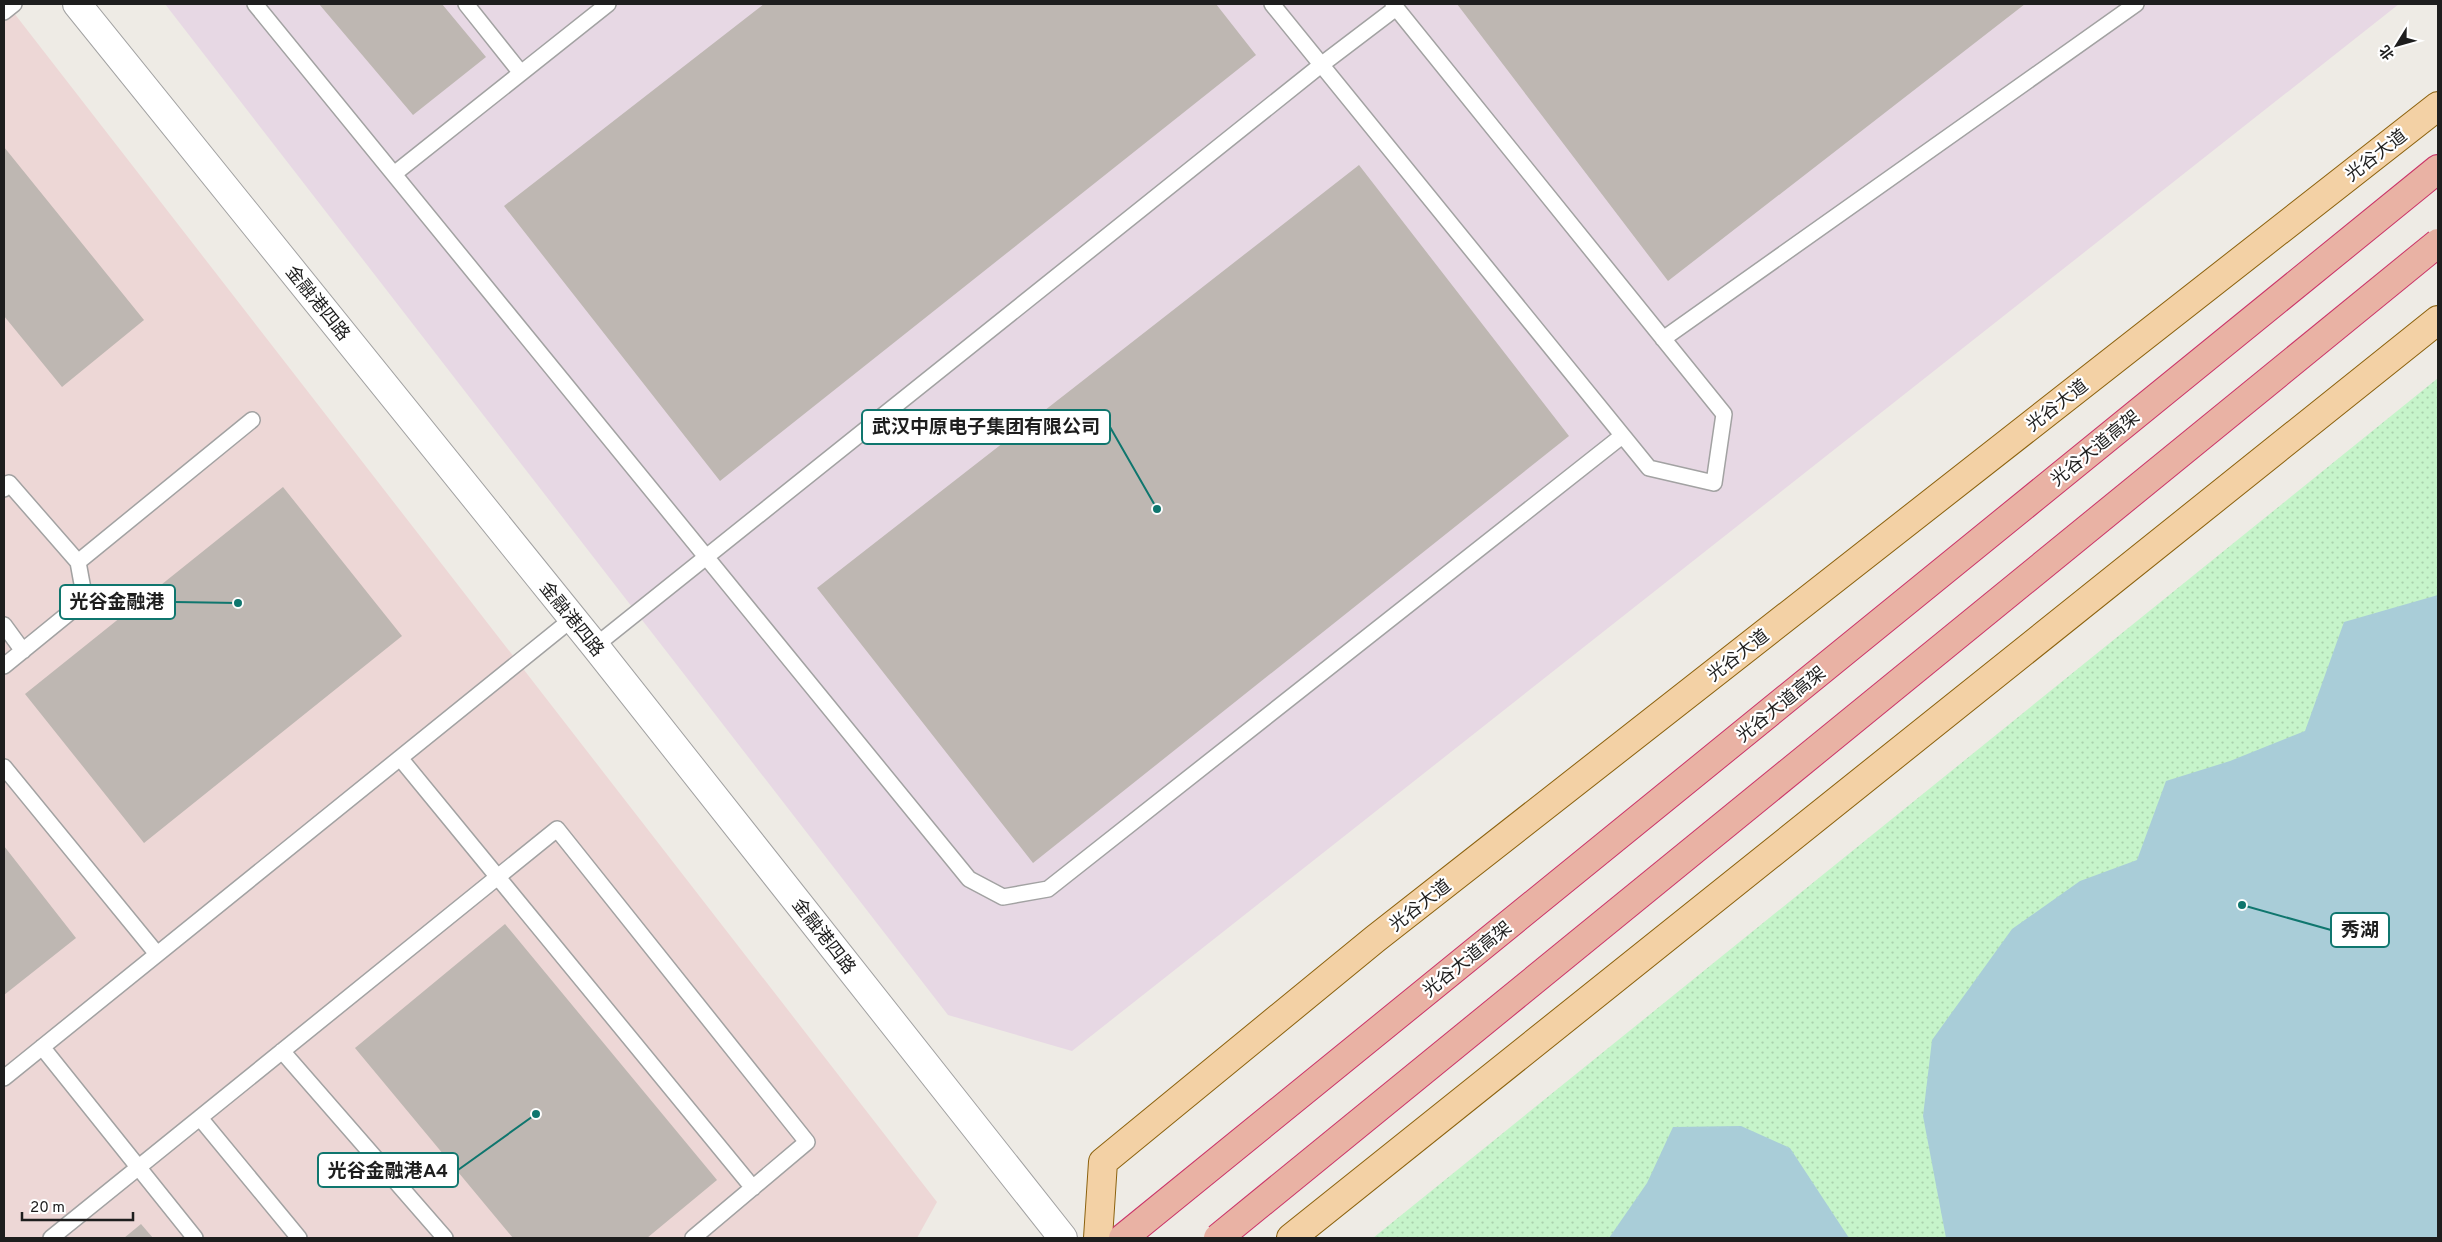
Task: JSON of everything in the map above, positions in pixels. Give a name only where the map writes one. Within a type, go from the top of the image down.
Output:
[{"type":"highway","points":[[2410,192],[2438,165]]},
{"type":"highway","name":"光谷大道高架","points":[[1123,1238],[2438,169]]},
{"type":"highway","points":[[1218,1238],[2438,243]]},
{"type":"main road","name":"光谷大道","points":[[1098,1238],[1103,1162],[1375,939],[2438,106]]},
{"type":"main road","points":[[1291,1238],[2438,320]]},
{"type":"street","name":"金融港四路","points":[[76,4],[595,646],[1063,1238]]},
{"type":"lane","points":[[4,12],[14,4]]},
{"type":"lane","points":[[255,4],[969,879],[1003,897],[1048,890],[1622,436]]},
{"type":"lane","points":[[466,4],[521,73]]},
{"type":"lane","points":[[394,174],[608,4]]},
{"type":"lane","points":[[595,646],[706,558],[1321,65],[1394,6],[1724,414],[1714,483],[1649,468],[1321,65],[1274,4]]},
{"type":"lane","points":[[1662,339],[2136,4]]},
{"type":"lane","points":[[78,562],[252,420]]},
{"type":"lane","points":[[4,489],[9,483],[78,562],[85,600],[4,666]]},
{"type":"lane","points":[[4,1078],[572,619]]},
{"type":"lane","points":[[4,625],[23,651]]},
{"type":"lane","points":[[400,758],[753,1188]]},
{"type":"lane","points":[[4,767],[157,954]]},
{"type":"lane","points":[[51,1238],[557,829],[807,1142],[693,1238]]},
{"type":"lane","points":[[42,1047],[195,1238]]},
{"type":"lane","points":[[282,1051],[445,1238]]},
{"type":"lane","points":[[200,1118],[300,1238]]},
{"type":"shaded area","points":[[4,4],[7,4],[937,1202],[917,1238],[4,1238]]},
{"type":"shaded area","points":[[165,4],[2399,4],[1072,1051],[948,1015]]},
{"type":"green space","points":[[2438,378],[2438,1238],[1373,1238]]},
{"type":"water","points":[[2438,595],[2438,1238],[1946,1238],[1923,1116],[1932,1040],[2012,929],[2080,881],[2137,860],[2166,781],[2230,761],[2305,731],[2344,622]]},
{"type":"water","points":[[1741,1126],[1790,1148],[1849,1238],[1609,1238],[1647,1183],[1673,1127]]},
{"type":"building","points":[[319,4],[442,4],[486,57],[413,115]]},
{"type":"building","points":[[764,4],[1216,4],[1256,55],[720,481],[504,206]]},
{"type":"building","points":[[1457,4],[2025,4],[1668,281]]},
{"type":"building","points":[[4,147],[144,320],[62,387],[4,316]]},
{"type":"building","points":[[1359,165],[1569,436],[1033,863],[817,588]]},
{"type":"building","points":[[283,487],[402,636],[144,843],[25,694]]},
{"type":"building","points":[[4,846],[76,938],[4,995]]},
{"type":"building","points":[[505,924],[717,1180],[647,1238],[513,1238],[355,1048]]},
{"type":"building","points":[[141,1224],[153,1238],[124,1238]]},
{"type":"place","name":"武汉中原电子集团有限公司","points":[[1157,509]]},
{"type":"place","name":"光谷金融港","points":[[238,603]]},
{"type":"place","name":"秀湖","points":[[2242,905]]},
{"type":"place","name":"光谷金融港A4","points":[[536,1114]]}]
